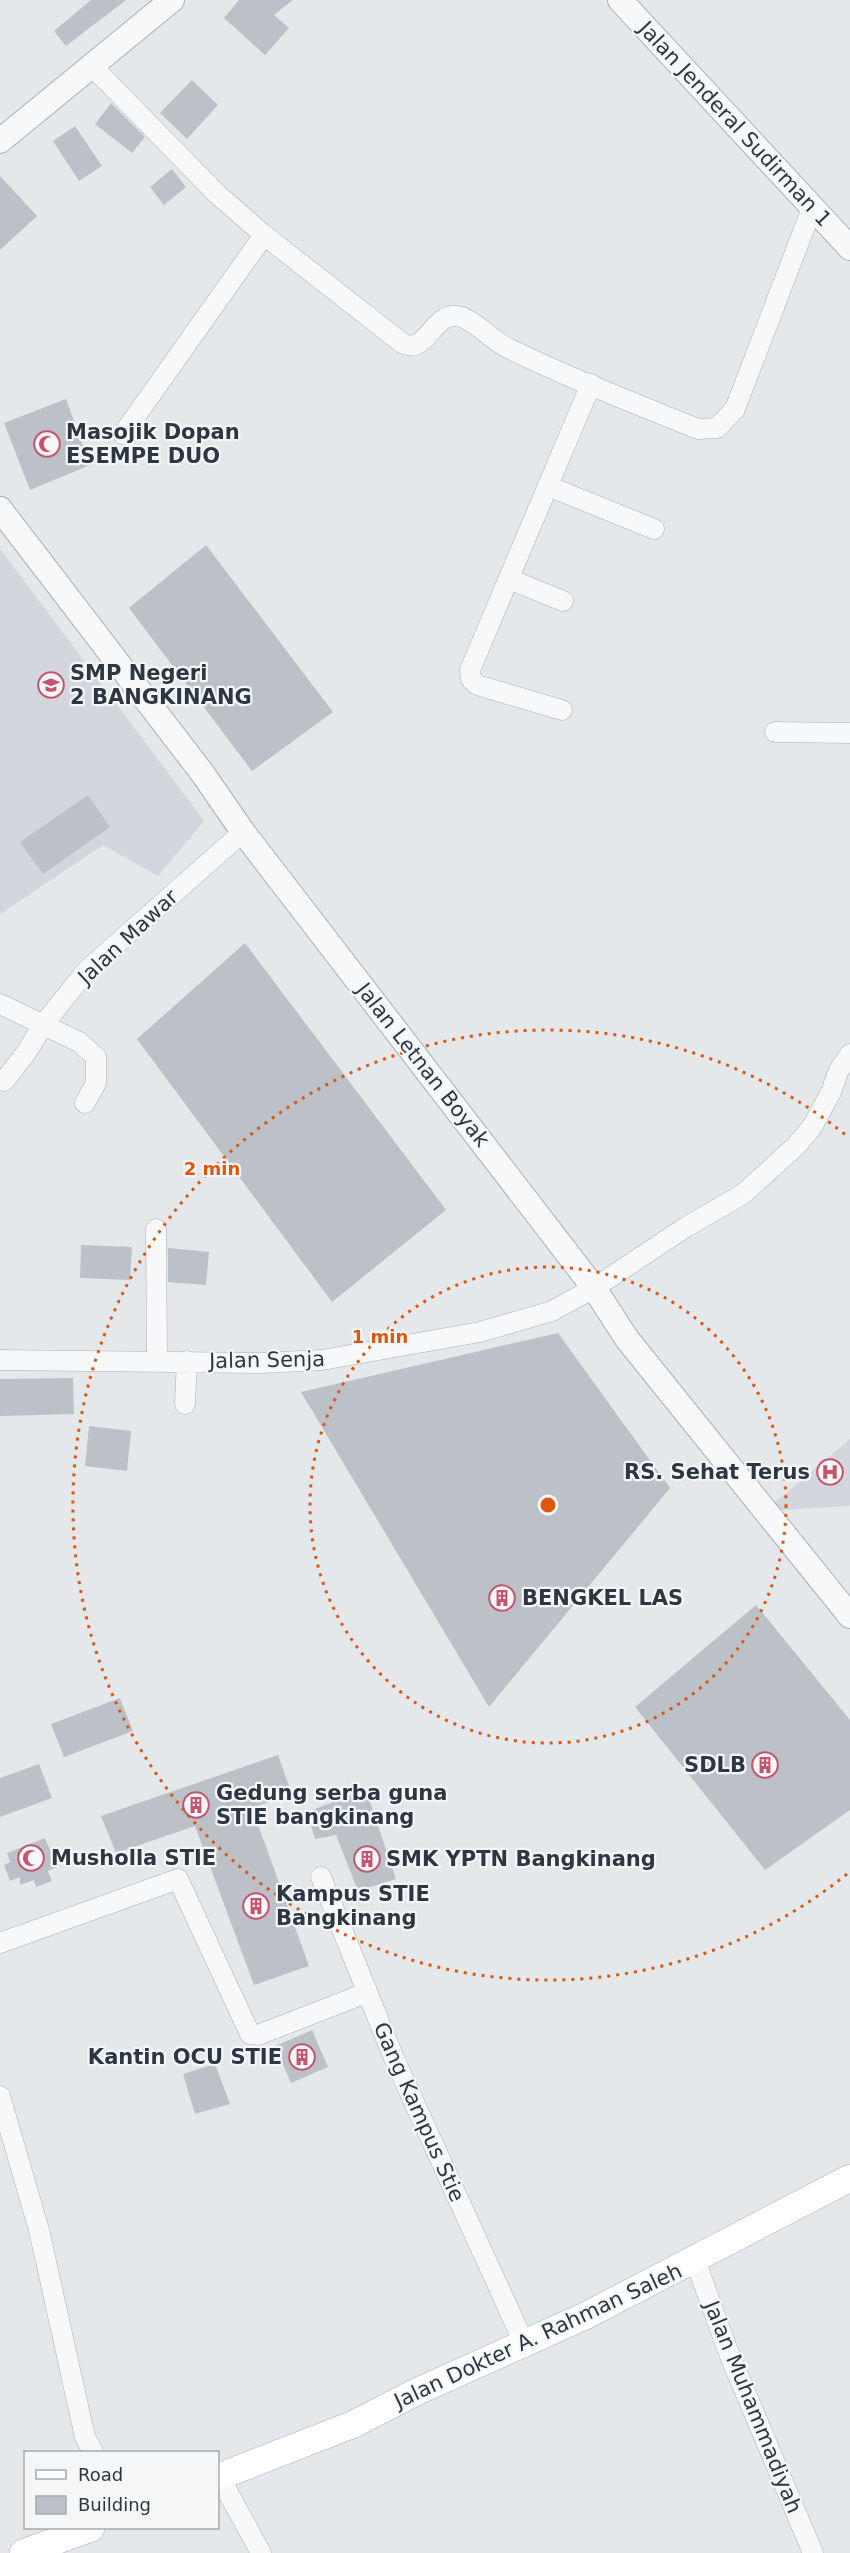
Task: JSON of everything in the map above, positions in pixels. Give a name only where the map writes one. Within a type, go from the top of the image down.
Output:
[{"type":"main road","name":"Jalan Dokter A. Rahman Saleh","points":[[219,2477],[354,2424],[585,2316],[850,2178]]},
{"type":"main road","points":[[24,2553],[88,2529]]},
{"type":"street","points":[[0,141],[172,0]]},
{"type":"street","name":"Jalan Jenderal Sudirman 1","points":[[620,0],[850,248]]},
{"type":"street","points":[[92,66],[217,194],[264,235],[408,346],[420,344],[441,320],[454,315],[468,320],[505,346],[698,429],[717,428],[735,409],[812,208]]},
{"type":"street","points":[[123,434],[264,235]]},
{"type":"street","points":[[562,710],[477,685],[471,679],[470,670],[591,384]]},
{"type":"street","points":[[548,486],[654,529]]},
{"type":"street","name":"Jalan Letnan Boyak","points":[[0,510],[203,774],[243,832],[594,1288],[627,1339],[850,1616]]},
{"type":"street","points":[[508,579],[563,601]]},
{"type":"street","points":[[775,732],[850,733]]},
{"type":"street","name":"Jalan Mawar","points":[[4,1081],[26,1053],[43,1025],[102,956],[243,832]]},
{"type":"street","points":[[0,1004],[79,1042],[96,1057],[96,1083],[85,1103]]},
{"type":"street","name":"Jalan Senja","points":[[0,1360],[262,1363],[364,1355],[516,1323],[552,1311],[594,1288],[686,1227],[743,1194],[797,1145],[823,1109],[838,1072],[850,1054]]},
{"type":"street","points":[[156,1229],[158,1361]]},
{"type":"street","points":[[185,1404],[187,1361]]},
{"type":"street","name":"Gang Kampus Stie","points":[[321,1877],[366,1993],[524,2343]]},
{"type":"street","points":[[0,1943],[178,1879],[250,2034],[258,2036],[366,1993]]},
{"type":"street","points":[[0,2096],[39,2230],[85,2437],[92,2451]]},
{"type":"street","name":"Jalan Muhammadiyah","points":[[695,2260],[728,2351],[813,2553]]},
{"type":"street","points":[[219,2479],[261,2553]]},
{"type":"shaded area","name":"SMP Negeri 2 BANGKINANG","points":[[0,549],[204,821],[158,876],[103,845],[0,914]]},
{"type":"shaded area","name":"RS. Sehat Terus","points":[[850,1439],[850,1506],[765,1511]]},
{"type":"building","points":[[91,0],[126,0],[66,46],[54,31]]},
{"type":"building","points":[[239,0],[293,0],[274,15],[289,28],[265,55],[224,18]]},
{"type":"building","points":[[192,80],[218,105],[187,139],[160,113]]},
{"type":"building","points":[[111,103],[145,137],[132,153],[95,124]]},
{"type":"building","points":[[75,126],[102,166],[79,181],[53,141]]},
{"type":"building","points":[[172,169],[186,187],[164,205],[150,187]]},
{"type":"building","points":[[0,176],[37,216],[0,250]]},
{"type":"building","name":"Masojik Dopan ESEMPE DUO","points":[[66,399],[90,465],[30,490],[4,423]]},
{"type":"building","points":[[206,545],[333,712],[252,771],[129,608]]},
{"type":"building","points":[[88,795],[110,827],[43,874],[20,842]]},
{"type":"building","points":[[245,943],[446,1210],[332,1302],[137,1039]]},
{"type":"building","points":[[81,1245],[132,1247],[130,1280],[80,1278]]},
{"type":"building","points":[[168,1248],[209,1252],[206,1285],[168,1282]]},
{"type":"building","name":"BENGKEL LAS","points":[[558,1333],[670,1488],[489,1707],[301,1392]]},
{"type":"building","points":[[73,1378],[74,1414],[0,1416],[0,1379]]},
{"type":"building","points":[[89,1426],[131,1431],[127,1471],[85,1466]]},
{"type":"building","name":"SDLB","points":[[756,1605],[850,1720],[850,1810],[765,1870],[635,1707]]},
{"type":"building","points":[[120,1698],[133,1731],[64,1757],[51,1724]]},
{"type":"building","points":[[278,1755],[292,1794],[252,1808],[309,1966],[254,1985],[195,1826],[116,1853],[101,1816]]},
{"type":"building","points":[[39,1764],[52,1798],[0,1817],[0,1778]]},
{"type":"building","name":"SMK YPTN Bangkinang","points":[[366,1790],[396,1879],[358,1891],[336,1835],[315,1839],[307,1812]]},
{"type":"building","name":"Musholla STIE","points":[[45,1838],[57,1867],[48,1871],[52,1881],[36,1887],[34,1880],[20,1885],[20,1877],[10,1881],[4,1865],[10,1862],[7,1853]]},
{"type":"building","name":"Kantin OCU STIE","points":[[312,2030],[328,2067],[291,2083],[275,2046]]},
{"type":"building","points":[[215,2064],[230,2104],[195,2114],[183,2074]]},
{"type":"place","name":"Masojik Dopan ESEMPE DUO","points":[[47,444]]},
{"type":"place","name":"SMP Negeri 2 BANGKINANG","points":[[51,685]]},
{"type":"place","name":"RS. Sehat Terus","points":[[830,1472]]},
{"type":"place","name":"BENGKEL LAS","points":[[502,1598]]},
{"type":"place","name":"SDLB","points":[[765,1765]]},
{"type":"place","name":"Gedung serba guna STIE bangkinang","points":[[196,1805]]},
{"type":"place","name":"Musholla STIE","points":[[31,1858]]},
{"type":"place","name":"SMK YPTN Bangkinang","points":[[367,1859]]},
{"type":"place","name":"Kampus STIE Bangkinang","points":[[256,1906]]},
{"type":"place","name":"Kantin OCU STIE","points":[[302,2057]]}]
